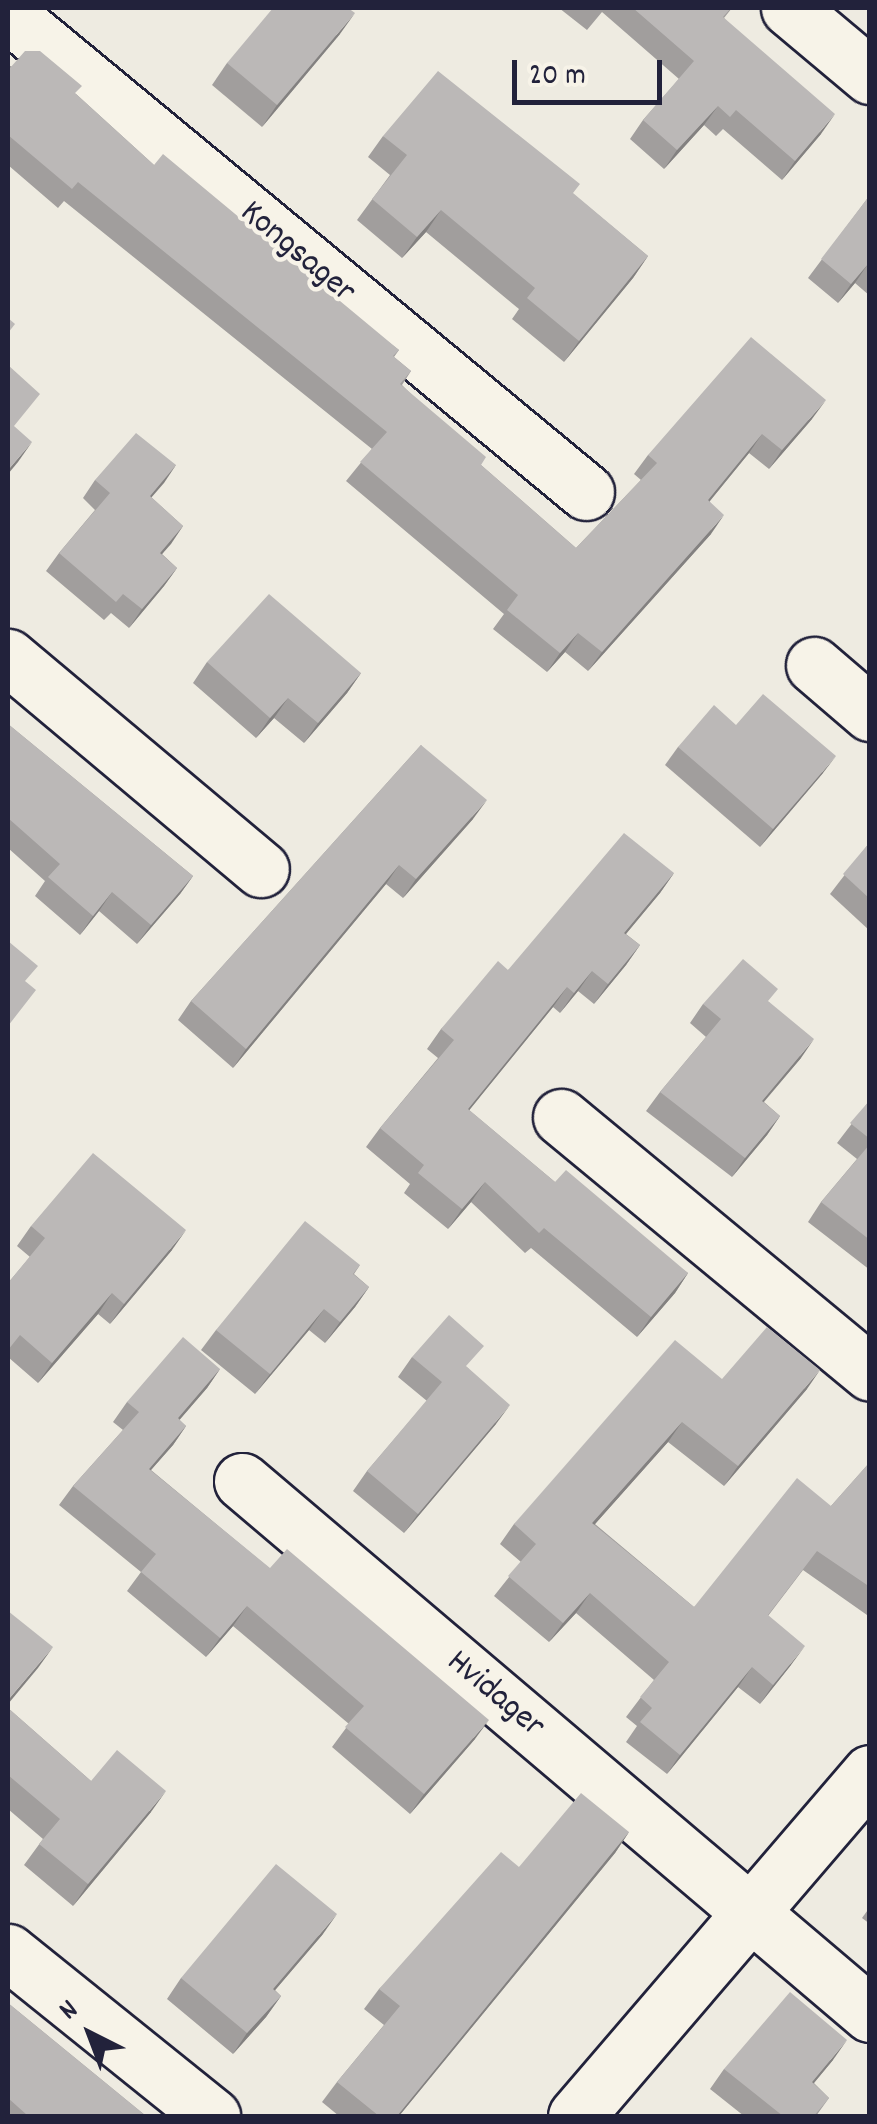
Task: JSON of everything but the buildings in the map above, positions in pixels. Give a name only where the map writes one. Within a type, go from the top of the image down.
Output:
[{"type":"street","points":[[789,8],[870,76]]},
{"type":"street","name":"Kongsager","points":[[8,14],[586,492]]},
{"type":"street","points":[[8,657],[261,869]]},
{"type":"street","points":[[814,665],[870,713]]},
{"type":"street","points":[[561,1116],[870,1374]]},
{"type":"street","name":"Hvidager","points":[[242,1481],[870,2014]]},
{"type":"street","points":[[576,2116],[870,1773]]},
{"type":"street","points":[[8,1952],[212,2116]]}]
